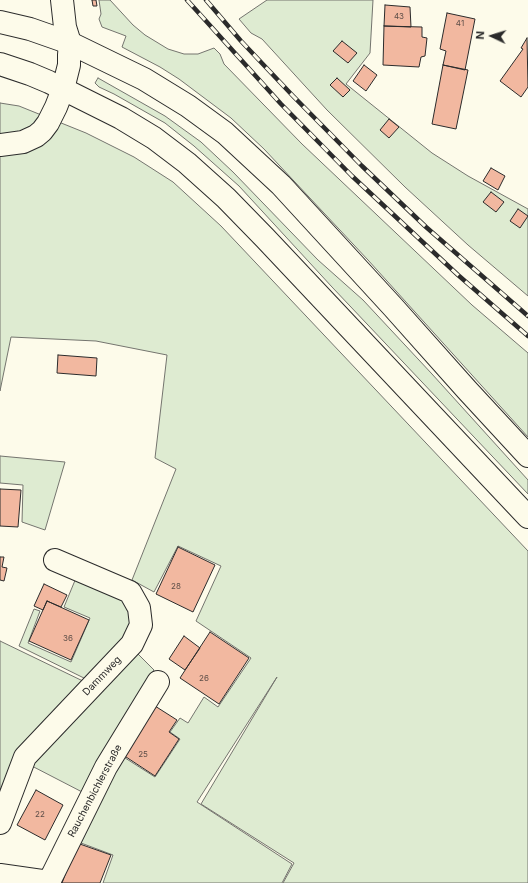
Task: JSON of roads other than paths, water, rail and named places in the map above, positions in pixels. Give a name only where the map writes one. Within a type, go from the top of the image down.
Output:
[{"type":"main road","points":[[0,145],[23,142],[36,136],[48,123],[56,107],[63,89],[68,65],[70,43],[65,26],[62,0]]},
{"type":"main road","points":[[0,22],[30,29],[70,43],[144,79],[174,96],[203,116],[241,147],[281,185],[385,297],[467,390],[528,456]]},
{"type":"main road","points":[[0,64],[30,74],[121,118],[170,149],[209,182],[293,267],[528,517]]},
{"type":"main road","name":"Dammweg","points":[[0,823],[25,757],[132,644],[142,625],[139,608],[130,592],[55,560]]},
{"type":"main road","name":"Rauchenbichlerstraße","points":[[0,875],[49,882],[106,767],[158,682]]},
{"type":"railway","points":[[187,0],[281,104],[352,176],[458,275],[528,336]]},
{"type":"railway","points":[[206,0],[241,41],[362,166],[426,227],[528,316]]}]
